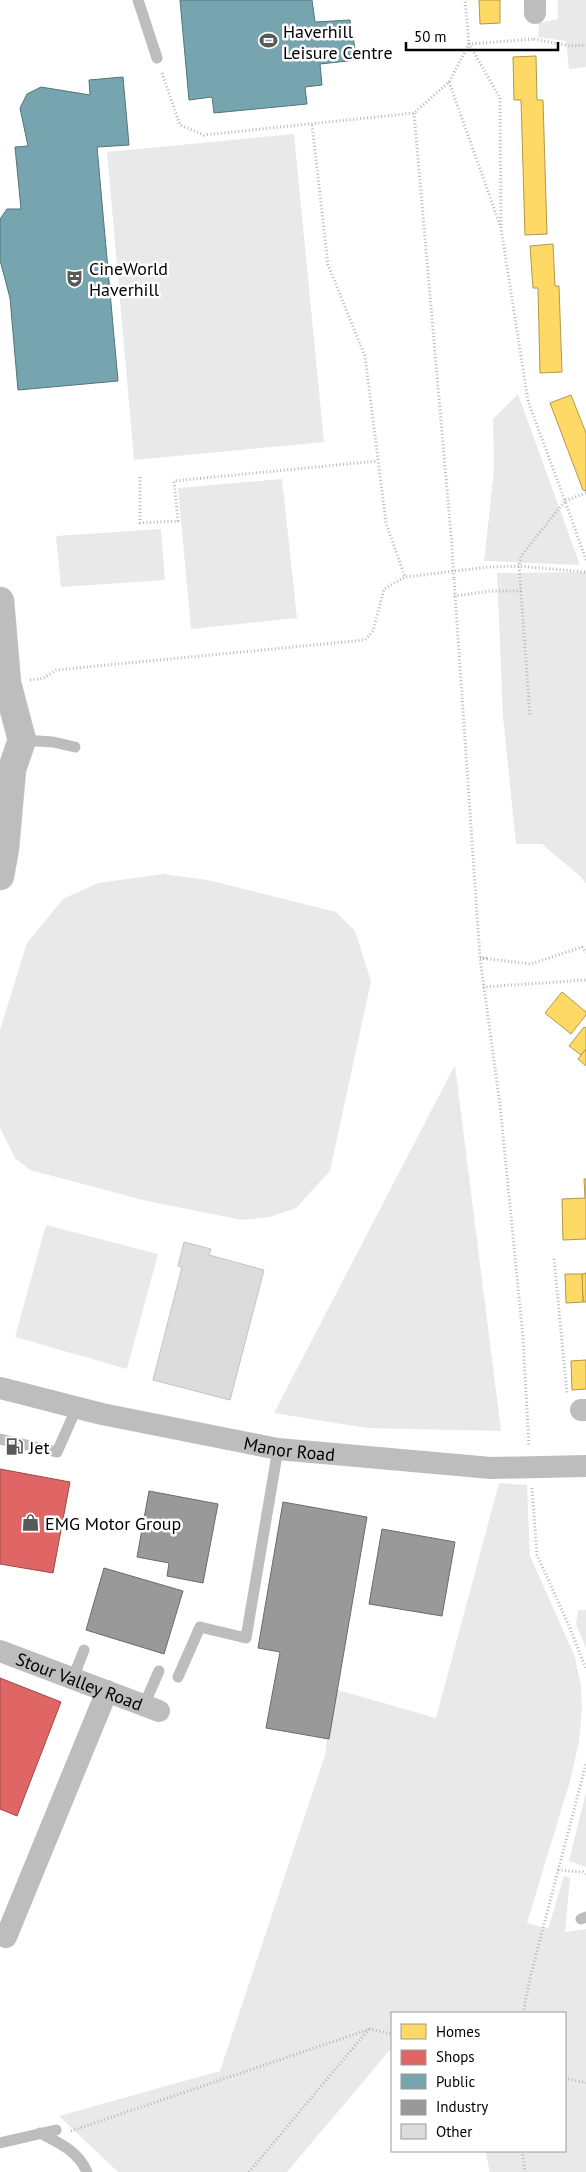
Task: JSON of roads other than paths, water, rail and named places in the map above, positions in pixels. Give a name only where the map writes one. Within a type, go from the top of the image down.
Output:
[{"type":"main road","points":[[0,612],[7,683],[22,740],[12,769],[5,848],[0,876]]},
{"type":"street","name":"Manor Road","points":[[0,1388],[77,1407],[278,1450],[491,1468],[586,1466]]},
{"type":"street","name":"Stour Valley Road","points":[[0,1651],[152,1708]]},
{"type":"street","points":[[0,1934],[6,1937],[107,1691]]},
{"type":"lane","points":[[138,0],[156,58]]},
{"type":"lane","points":[[22,740],[53,742],[75,747]]},
{"type":"lane","points":[[0,1439],[57,1452],[77,1407]]},
{"type":"lane","points":[[178,1677],[200,1627],[246,1638],[278,1450]]},
{"type":"lane","points":[[73,1678],[84,1650]]},
{"type":"lane","points":[[152,1708],[160,1671]]},
{"type":"lane","points":[[0,2143],[56,2130]]},
{"type":"lane","points":[[40,2133],[62,2145],[82,2160],[87,2172]]},
{"type":"place","name":"Haverhill Leisure Centre","points":[[269,41]]},
{"type":"place","name":"CineWorld Haverhill","points":[[75,278]]},
{"type":"place","name":"Jet","points":[[15,1447]]},
{"type":"place","name":"EMG Motor Group","points":[[31,1523]]}]
